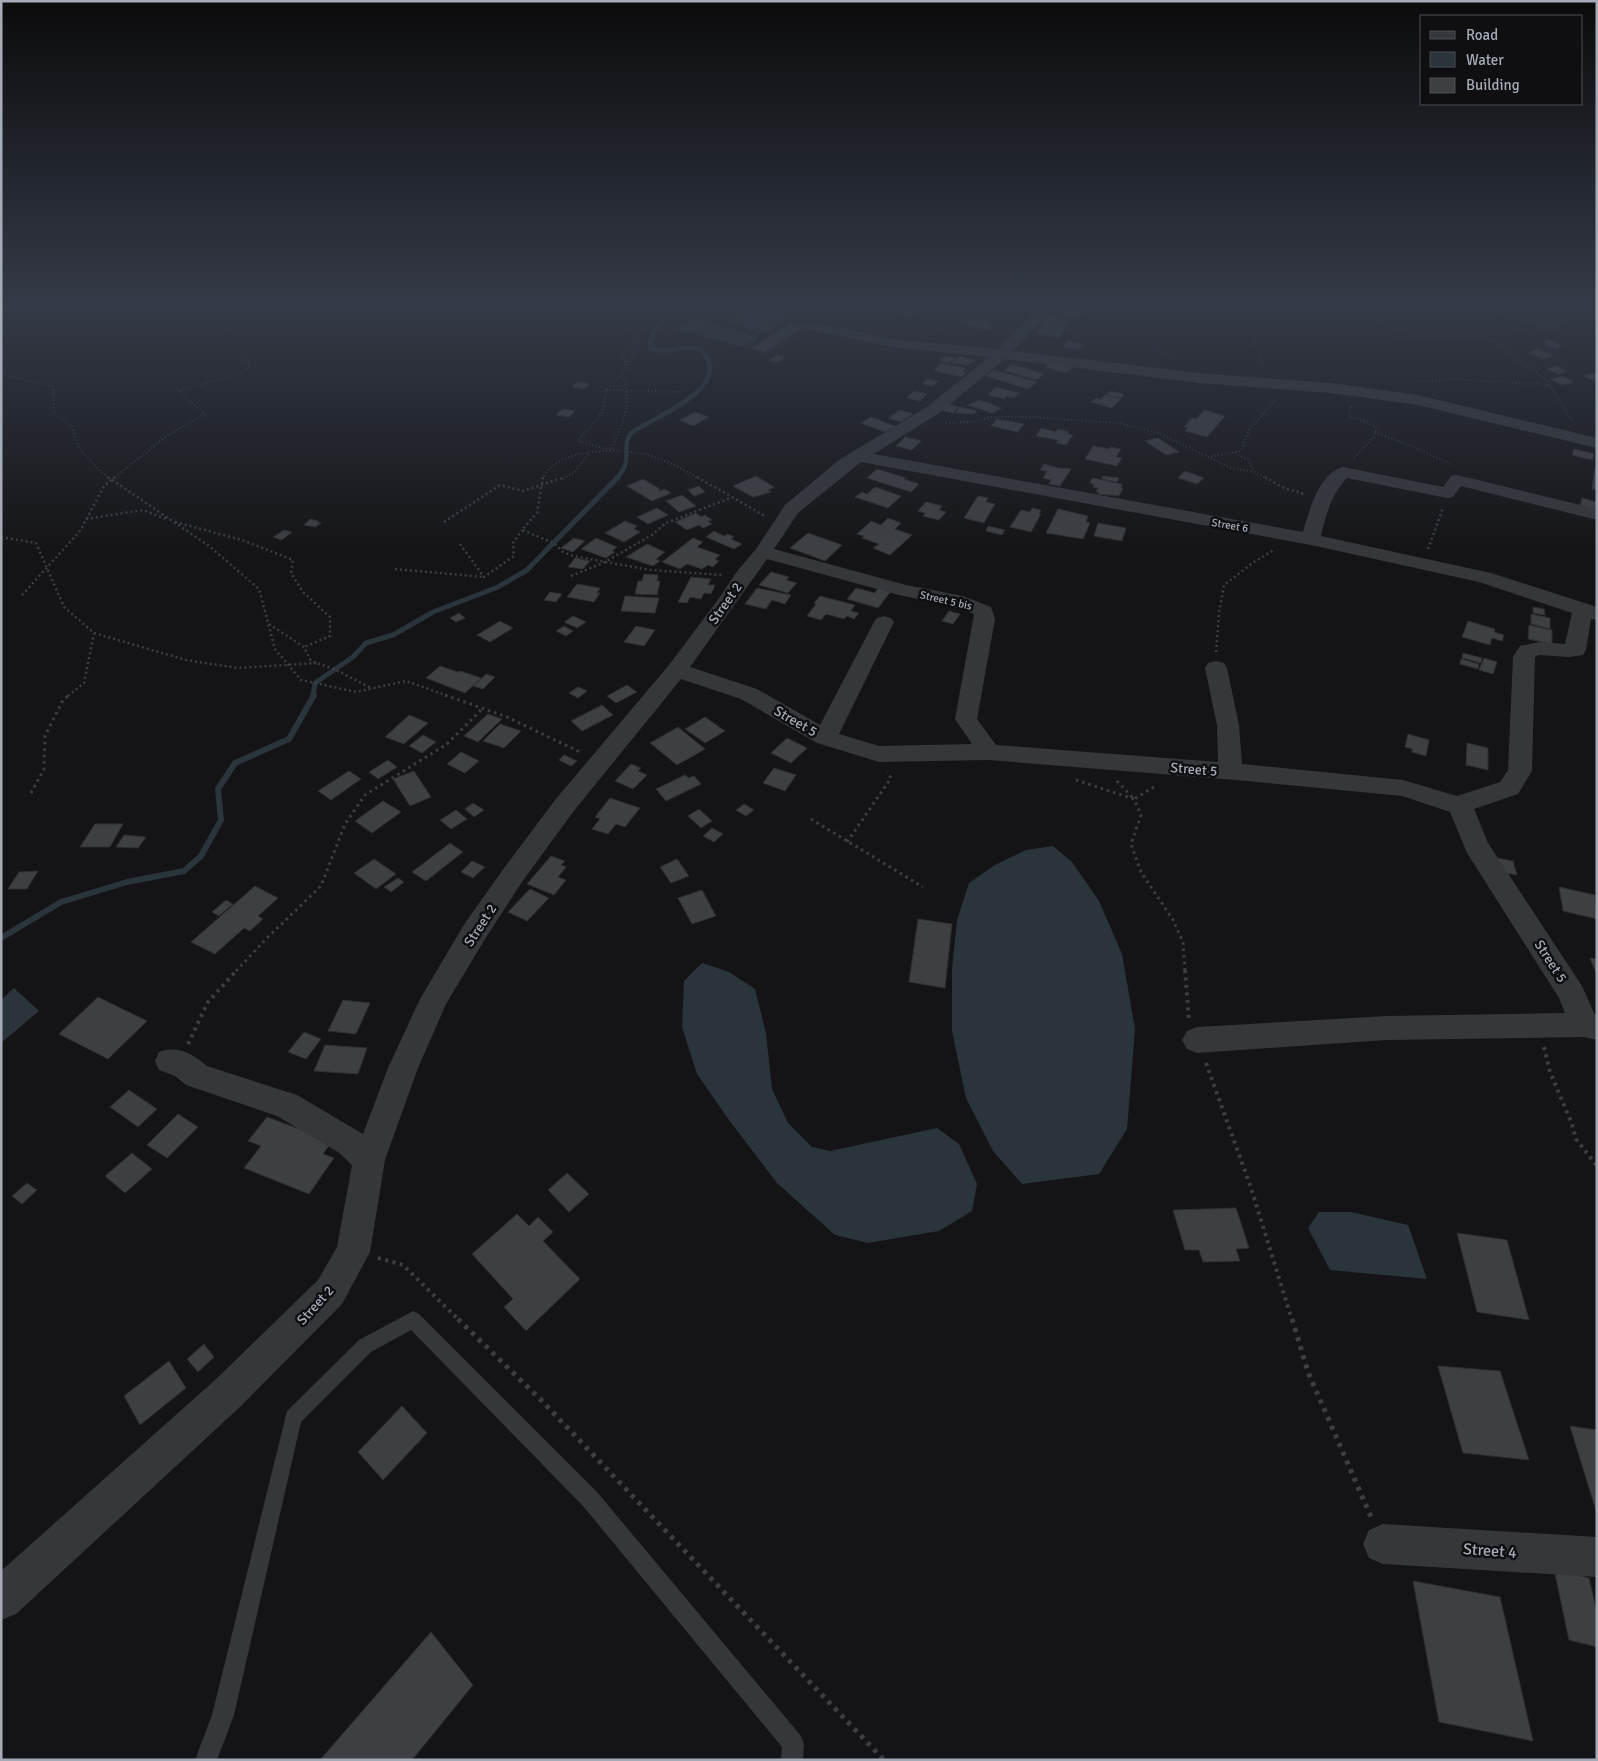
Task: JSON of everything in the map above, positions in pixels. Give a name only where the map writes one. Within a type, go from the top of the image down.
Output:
[{"type":"street","name":"Street 2","points":[[1,1599],[228,1393],[330,1292],[353,1252],[370,1160],[403,1068],[434,999],[474,931],[513,875],[564,806],[677,670],[726,604],[791,509],[845,464],[933,410],[960,388]]},
{"type":"street","points":[[1332,388],[1418,400],[1591,442]]},
{"type":"street","name":"Street 6","points":[[858,456],[1311,539],[1484,578],[1590,612]]},
{"type":"street","points":[[1311,539],[1320,500],[1328,487],[1342,472],[1447,494],[1457,480],[1597,515]]},
{"type":"street","name":"Street 5 bis","points":[[762,552],[823,570],[907,591],[972,604],[984,611],[985,619],[966,719],[989,752]]},
{"type":"street","points":[[1460,806],[1471,799],[1509,788],[1520,771],[1524,657],[1528,651],[1536,648],[1564,653],[1575,650],[1590,612]]},
{"type":"street","points":[[824,738],[884,622]]},
{"type":"street","points":[[1216,668],[1228,725],[1230,772]]},
{"type":"street","name":"Street 5","points":[[677,670],[749,694],[824,738],[879,754],[989,752],[1230,772],[1403,788],[1460,806],[1476,846],[1572,994],[1590,1026]]},
{"type":"street","points":[[1197,1040],[1386,1028],[1538,1025],[1590,1026]]},
{"type":"street","points":[[177,1064],[197,1076],[286,1105],[350,1142],[370,1160]]},
{"type":"street","name":"Street 4","points":[[1383,1544],[1597,1557]]},
{"type":"lane","points":[[206,1760],[224,1715],[293,1418],[365,1346],[413,1320],[590,1499],[793,1744],[792,1760]]},
{"type":"path","points":[[53,388],[54,412],[72,427],[79,448],[111,480],[209,546],[259,589],[275,649],[301,680],[356,692],[406,681],[507,716],[600,762]]},
{"type":"path","points":[[22,595],[80,530],[104,486],[165,437],[205,414],[178,391],[186,388]]},
{"type":"path","points":[[611,450],[627,412],[628,388]]},
{"type":"path","points":[[1207,457],[1241,451],[1249,430],[1264,411],[1283,393],[1278,388]]},
{"type":"path","points":[[1551,388],[1591,442]]},
{"type":"path","points":[[683,392],[606,390],[602,413],[578,441],[611,450],[644,453],[669,461],[742,506],[780,523]]},
{"type":"path","points":[[1342,472],[1374,438],[1376,426],[1349,416]]},
{"type":"path","points":[[908,425],[973,422],[991,417],[1030,417],[1119,423],[1158,433],[1231,468],[1255,472],[1284,488],[1320,500]]},
{"type":"path","points":[[1375,432],[1414,446],[1457,468]]},
{"type":"path","points":[[394,569],[484,577],[514,556],[513,543],[537,513],[545,473],[559,460],[611,450]]},
{"type":"path","points":[[1235,452],[1248,460],[1255,472]]},
{"type":"path","points":[[444,522],[500,485],[523,491],[558,481],[574,472],[589,453]]},
{"type":"path","points":[[571,576],[605,562],[652,534],[666,523],[730,498]]},
{"type":"path","points":[[1423,564],[1445,501]]},
{"type":"path","points":[[86,519],[142,510],[172,521],[242,540],[293,560],[291,573],[303,592],[330,617],[330,636],[304,647]]},
{"type":"path","points":[[522,530],[554,543],[562,552],[573,556],[650,570],[695,574],[745,574]]},
{"type":"path","points":[[1,537],[36,543],[64,607],[94,633],[186,660],[238,668],[317,663]]},
{"type":"path","points":[[1216,668],[1219,612],[1224,585],[1254,562],[1286,543],[1311,539]]},
{"type":"path","points":[[460,544],[484,577]]},
{"type":"path","points":[[268,623],[304,647],[311,660],[372,689]]},
{"type":"path","points":[[30,794],[44,769],[45,736],[63,700],[84,683],[94,633]]},
{"type":"path","points":[[177,1064],[208,1002],[267,938],[321,886],[345,824],[365,795],[447,744],[483,708]]},
{"type":"path","points":[[847,842],[891,778],[879,754]]},
{"type":"path","points":[[1072,778],[1134,799],[1141,815],[1131,844],[1141,872],[1173,920],[1182,942],[1189,1024],[1197,1040],[1251,1188],[1308,1372],[1383,1544]]},
{"type":"path","points":[[810,819],[923,887]]},
{"type":"path","points":[[1538,1025],[1550,1072],[1572,1124],[1576,1139],[1597,1166]]},
{"type":"path","points":[[353,1252],[402,1265],[541,1400],[884,1760]]},
{"type":"water","points":[[1053,846],[1072,862],[1099,901],[1122,954],[1135,1029],[1127,1129],[1099,1174],[1022,1184],[993,1151],[966,1098],[952,1031],[952,969],[957,920],[969,883],[995,865],[1026,850]]},
{"type":"water","points":[[702,963],[729,972],[755,989],[766,1033],[772,1089],[788,1123],[812,1147],[830,1151],[937,1128],[959,1144],[977,1184],[972,1211],[939,1231],[868,1243],[835,1235],[777,1183],[697,1074],[682,1027],[684,981]]},
{"type":"water","points":[[14,988],[39,1011],[1,1043],[1,1000]]},
{"type":"water","points":[[1319,1212],[1351,1212],[1408,1225],[1427,1279],[1330,1270],[1308,1228]]},
{"type":"building","points":[[995,388],[1019,393],[1014,398],[1007,396],[1005,399],[988,395]]},
{"type":"building","points":[[914,391],[927,394],[920,401],[907,398]]},
{"type":"building","points":[[1110,391],[1124,394],[1121,398],[1106,395]]},
{"type":"building","points":[[1105,395],[1121,399],[1112,408],[1091,402],[1096,398],[1100,400]]},
{"type":"building","points":[[979,400],[1002,408],[992,413],[968,405]]},
{"type":"building","points":[[946,404],[959,407],[953,413],[941,410]]},
{"type":"building","points":[[960,407],[977,411],[974,414],[955,413]]},
{"type":"building","points":[[561,410],[575,411],[569,417],[556,415]]},
{"type":"building","points":[[900,410],[913,414],[901,422],[888,418]]},
{"type":"building","points":[[1204,410],[1225,416],[1207,437],[1185,431],[1188,428],[1184,427],[1192,418],[1196,419]]},
{"type":"building","points":[[695,412],[709,417],[693,426],[680,420]]},
{"type":"building","points":[[871,417],[895,426],[885,432],[861,423]]},
{"type":"building","points":[[997,419],[1024,424],[1018,432],[991,426]]},
{"type":"building","points":[[1041,428],[1056,432],[1058,429],[1073,435],[1066,445],[1056,443],[1058,440],[1036,436]]},
{"type":"building","points":[[905,437],[921,441],[912,450],[896,446]]},
{"type":"building","points":[[1158,438],[1179,452],[1166,455],[1145,441]]},
{"type":"building","points":[[1093,446],[1121,449],[1116,457],[1122,458],[1117,466],[1085,459]]},
{"type":"building","points":[[1574,449],[1594,454],[1592,460],[1572,455]]},
{"type":"building","points":[[1044,464],[1071,469],[1060,486],[1049,484],[1051,480],[1043,478],[1047,471],[1040,470]]},
{"type":"building","points":[[1595,468],[1597,469],[1597,490],[1592,489]]},
{"type":"building","points":[[877,469],[919,484],[911,492],[867,478]]},
{"type":"building","points":[[1185,471],[1204,478],[1197,484],[1178,478]]},
{"type":"building","points":[[756,476],[774,487],[768,490],[771,492],[753,497],[733,486]]},
{"type":"building","points":[[1103,476],[1119,478],[1117,482],[1102,479]]},
{"type":"building","points":[[1092,478],[1122,484],[1121,488],[1123,488],[1119,496],[1098,494],[1099,492],[1096,492],[1098,488],[1093,487],[1094,484],[1090,483]]},
{"type":"building","points":[[643,479],[660,489],[658,490],[660,491],[664,489],[671,493],[652,501],[627,486]]},
{"type":"building","points":[[699,486],[705,492],[694,496],[688,490]]},
{"type":"building","points":[[875,487],[901,496],[888,508],[855,497],[862,492],[867,494]]},
{"type":"building","points":[[682,495],[696,506],[679,512],[666,501]]},
{"type":"building","points":[[978,496],[988,498],[986,502],[995,504],[984,523],[964,518]]},
{"type":"building","points":[[1582,498],[1597,502],[1595,511],[1580,507]]},
{"type":"building","points":[[926,502],[942,506],[939,510],[946,512],[939,520],[923,516],[925,513],[918,511]]},
{"type":"building","points":[[657,508],[668,515],[648,524],[637,517]]},
{"type":"building","points":[[1032,508],[1041,510],[1039,514],[1041,514],[1031,532],[1010,527],[1021,510],[1030,512]]},
{"type":"building","points":[[1058,509],[1088,516],[1086,522],[1090,523],[1083,539],[1046,533]]},
{"type":"building","points":[[696,513],[701,517],[705,515],[712,520],[708,521],[712,524],[703,528],[699,525],[687,530],[675,522]]},
{"type":"building","points":[[888,518],[901,523],[895,529],[912,535],[890,555],[873,548],[879,544],[862,538],[864,536],[857,534],[871,521],[881,525]]},
{"type":"building","points":[[310,519],[321,523],[315,527],[304,525]]},
{"type":"building","points":[[625,521],[637,526],[634,529],[640,532],[624,542],[605,533]]},
{"type":"building","points":[[1098,523],[1126,528],[1122,541],[1094,536]]},
{"type":"building","points":[[988,526],[1005,530],[1002,535],[986,531]]},
{"type":"building","points":[[284,530],[292,532],[282,540],[273,537]]},
{"type":"building","points":[[714,531],[724,536],[728,534],[734,537],[731,539],[742,544],[734,549],[706,537]]},
{"type":"building","points":[[808,533],[842,545],[825,561],[790,548]]},
{"type":"building","points":[[574,538],[585,541],[573,552],[561,548]]},
{"type":"building","points":[[596,538],[617,547],[612,551],[615,552],[606,558],[581,549]]},
{"type":"building","points":[[693,538],[703,542],[697,547],[720,555],[715,559],[719,561],[713,567],[708,565],[702,569],[687,564],[680,569],[662,562]]},
{"type":"building","points":[[647,544],[665,552],[656,559],[660,561],[653,566],[626,557]]},
{"type":"building","points":[[575,558],[590,561],[583,569],[568,567]]},
{"type":"building","points":[[771,572],[789,577],[786,580],[797,583],[788,593],[759,585]]},
{"type":"building","points":[[644,574],[658,575],[657,581],[660,581],[657,595],[635,594],[638,581],[642,581]]},
{"type":"building","points":[[691,577],[711,579],[708,585],[715,585],[711,594],[704,593],[701,599],[690,597],[687,603],[678,602]]},
{"type":"building","points":[[577,584],[600,588],[597,593],[600,593],[594,602],[567,597]]},
{"type":"building","points":[[757,588],[791,595],[785,604],[772,600],[766,609],[745,604]]},
{"type":"building","points":[[856,588],[875,593],[878,588],[891,591],[878,608],[847,599]]},
{"type":"building","points":[[550,592],[562,594],[556,602],[544,600]]},
{"type":"building","points":[[625,596],[659,598],[655,613],[621,611]]},
{"type":"building","points":[[820,596],[855,605],[851,611],[859,613],[854,619],[847,616],[844,619],[826,614],[821,620],[807,616]]},
{"type":"building","points":[[1533,607],[1544,609],[1545,615],[1533,613]]},
{"type":"building","points":[[949,611],[960,614],[953,624],[942,621]]},
{"type":"building","points":[[459,613],[465,618],[456,622],[450,618]]},
{"type":"building","points":[[1531,614],[1550,618],[1550,629],[1531,624]]},
{"type":"building","points":[[573,616],[586,622],[577,628],[564,622]]},
{"type":"building","points":[[500,621],[513,628],[490,642],[477,635]]},
{"type":"building","points":[[1468,621],[1495,629],[1494,632],[1504,635],[1502,641],[1492,638],[1490,645],[1462,637]]},
{"type":"building","points":[[1529,625],[1552,630],[1552,644],[1528,639]]},
{"type":"building","points":[[564,626],[573,631],[566,636],[556,631]]},
{"type":"building","points":[[636,626],[655,630],[644,646],[624,642]]},
{"type":"building","points":[[1463,653],[1482,658],[1481,663],[1462,658]]},
{"type":"building","points":[[1484,658],[1497,662],[1493,674],[1479,670]]},
{"type":"building","points":[[1461,659],[1479,664],[1478,669],[1460,664]]},
{"type":"building","points":[[440,666],[481,678],[465,693],[426,678]]},
{"type":"building","points":[[486,674],[495,677],[483,689],[473,686]]},
{"type":"building","points":[[627,685],[637,692],[616,703],[607,696]]},
{"type":"building","points":[[578,687],[587,691],[578,698],[569,693]]},
{"type":"building","points":[[602,705],[613,715],[582,731],[571,721]]},
{"type":"building","points":[[488,714],[502,719],[478,742],[464,736]]},
{"type":"building","points":[[409,715],[428,723],[404,744],[385,737]]},
{"type":"building","points":[[705,717],[725,731],[705,743],[685,729]]},
{"type":"building","points":[[500,724],[521,731],[504,748],[483,741]]},
{"type":"building","points":[[678,727],[705,749],[677,765],[650,743]]},
{"type":"building","points":[[1408,734],[1429,740],[1426,756],[1412,752],[1412,749],[1405,747]]},
{"type":"building","points":[[423,735],[436,742],[422,753],[409,746]]},
{"type":"building","points":[[787,738],[807,748],[791,763],[771,753]]},
{"type":"building","points":[[1467,743],[1488,748],[1488,770],[1466,765]]},
{"type":"building","points":[[461,752],[479,761],[465,773],[447,764]]},
{"type":"building","points":[[564,755],[577,761],[571,766],[559,760]]},
{"type":"building","points":[[388,760],[397,767],[378,779],[369,772]]},
{"type":"building","points":[[631,764],[641,768],[638,771],[647,775],[633,789],[615,781]]},
{"type":"building","points":[[774,768],[796,775],[785,791],[763,783]]},
{"type":"building","points":[[349,771],[361,779],[331,800],[318,791]]},
{"type":"building","points":[[414,771],[431,797],[410,806],[393,779]]},
{"type":"building","points":[[685,775],[689,778],[694,776],[701,784],[666,801],[656,789]]},
{"type":"building","points":[[610,798],[640,808],[625,827],[616,824],[608,834],[592,829],[600,819],[595,817]]},
{"type":"building","points":[[383,801],[401,812],[372,833],[355,821]]},
{"type":"building","points":[[473,803],[484,810],[474,817],[465,809]]},
{"type":"building","points":[[744,804],[754,810],[746,816],[736,810]]},
{"type":"building","points":[[699,809],[712,821],[701,828],[688,816]]},
{"type":"building","points":[[456,810],[467,819],[451,829],[440,820]]},
{"type":"building","points":[[95,824],[123,824],[110,847],[80,847]]},
{"type":"building","points":[[712,828],[723,834],[714,842],[703,836]]},
{"type":"building","points":[[124,835],[146,837],[138,848],[116,847]]},
{"type":"building","points":[[450,843],[463,852],[426,881],[412,872]]},
{"type":"building","points":[[551,856],[565,861],[561,865],[566,867],[558,877],[566,880],[554,895],[527,884]]},
{"type":"building","points":[[1492,857],[1513,861],[1517,875],[1495,871]]},
{"type":"building","points":[[374,859],[396,874],[376,889],[354,873]]},
{"type":"building","points":[[677,859],[689,876],[671,883],[660,867]]},
{"type":"building","points":[[472,861],[485,867],[473,878],[461,872]]},
{"type":"building","points":[[38,871],[27,889],[8,889],[19,872]]},
{"type":"building","points":[[398,878],[404,882],[391,892],[384,887]]},
{"type":"building","points":[[255,886],[278,898],[258,916],[263,919],[250,931],[244,928],[215,954],[191,942]]},
{"type":"building","points":[[1559,887],[1595,895],[1597,919],[1563,911]]},
{"type":"building","points":[[530,889],[549,898],[527,921],[508,912]]},
{"type":"building","points":[[702,890],[716,916],[692,924],[678,898]]},
{"type":"building","points":[[226,900],[233,904],[219,916],[212,912]]},
{"type":"building","points":[[918,919],[952,924],[945,988],[909,982]]},
{"type":"building","points":[[1590,958],[1597,959],[1597,975]]},
{"type":"building","points":[[98,997],[147,1021],[108,1059],[59,1034]]},
{"type":"building","points":[[343,1000],[370,1003],[356,1034],[328,1031]]},
{"type":"building","points":[[304,1032],[321,1039],[306,1059],[288,1052]]},
{"type":"building","points":[[325,1045],[367,1048],[358,1074],[314,1071]]},
{"type":"building","points":[[129,1090],[157,1109],[138,1127],[110,1107]]},
{"type":"building","points":[[178,1114],[198,1127],[167,1158],[147,1145]]},
{"type":"building","points":[[267,1117],[332,1141],[323,1154],[334,1158],[309,1194],[244,1168],[261,1146],[248,1141]]},
{"type":"building","points":[[132,1153],[152,1169],[125,1193],[105,1176]]},
{"type":"building","points":[[567,1173],[589,1194],[569,1212],[548,1190]]},
{"type":"building","points":[[27,1183],[37,1190],[22,1204],[12,1196]]},
{"type":"building","points":[[1236,1208],[1249,1248],[1236,1249],[1240,1261],[1203,1262],[1199,1250],[1185,1250],[1173,1210]]},
{"type":"building","points":[[517,1214],[529,1226],[538,1217],[553,1232],[543,1241],[580,1279],[526,1331],[504,1307],[513,1299],[472,1254]]},
{"type":"building","points":[[1457,1233],[1507,1240],[1529,1320],[1477,1312]]},
{"type":"building","points":[[204,1344],[214,1357],[198,1372],[187,1359]]},
{"type":"building","points":[[169,1361],[186,1388],[140,1425],[124,1396]]},
{"type":"building","points":[[1438,1366],[1500,1371],[1529,1460],[1463,1453]]},
{"type":"building","points":[[402,1406],[427,1433],[383,1480],[358,1452]]},
{"type":"building","points":[[1570,1426],[1597,1430],[1597,1514]]},
{"type":"building","points":[[1554,1569],[1589,1578],[1597,1613],[1597,1647],[1569,1640]]},
{"type":"building","points":[[1413,1581],[1500,1597],[1533,1741],[1439,1722]]},
{"type":"building","points":[[431,1632],[473,1685],[412,1760],[320,1760]]},
{"type":"waterway","points":[[616,479],[625,466],[627,444],[631,433],[672,410],[701,388]]},
{"type":"waterway","points":[[313,696],[315,683],[353,657],[366,643],[393,635],[433,612],[498,587],[527,570],[618,477]]},
{"type":"waterway","points":[[1,938],[61,902],[127,882],[184,871],[201,856],[221,820],[218,789],[235,763],[289,739],[314,695]]}]
